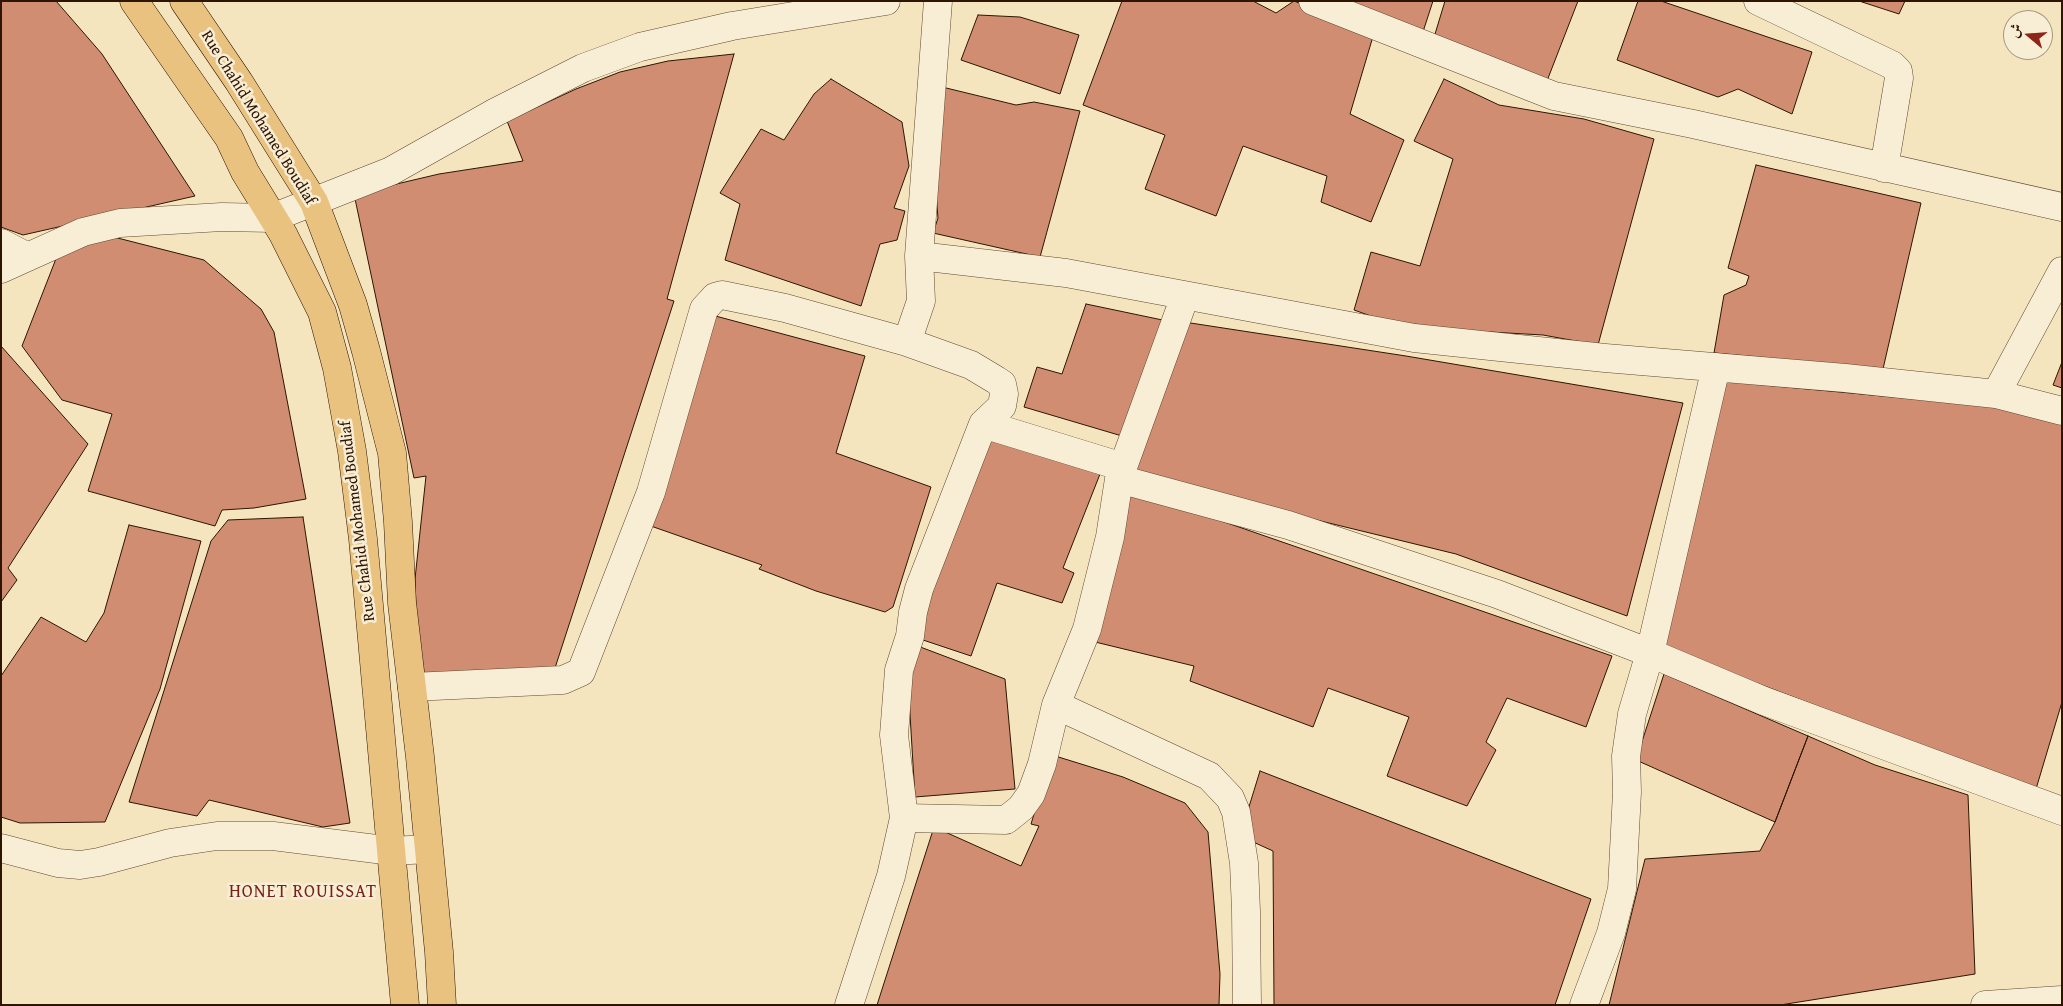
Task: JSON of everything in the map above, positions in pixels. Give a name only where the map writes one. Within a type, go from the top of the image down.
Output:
[{"type":"main road","name":"Rue Chahid Mohamed Boudiaf","points":[[134,1],[219,122],[272,218],[283,234],[322,312],[337,368],[351,442],[363,539],[405,1005]]},
{"type":"main road","name":"Rue Chahid Mohamed Boudiaf","points":[[184,1],[244,90],[314,202],[353,305],[392,453],[402,603],[439,952],[442,1005]]},
{"type":"street","points":[[1,269],[83,232],[120,224],[222,216],[272,218],[391,171],[496,112],[583,68],[640,47],[732,26],[886,1]]},
{"type":"street","points":[[907,342],[921,301],[919,256],[938,1]]},
{"type":"street","points":[[1313,1],[1554,96],[1693,124],[2062,207]]},
{"type":"street","points":[[1758,1],[1892,65],[1898,71],[1899,78],[1884,168]]},
{"type":"street","points":[[1,243],[28,256]]},
{"type":"street","points":[[919,256],[1066,273],[1414,338],[1605,358],[1845,378],[1996,394],[2062,411]]},
{"type":"street","points":[[1996,394],[2062,271]]},
{"type":"street","points":[[412,687],[563,680],[581,672],[650,492],[704,308],[715,296],[722,295],[785,308],[907,342],[971,365],[1002,384],[1004,394],[1002,406],[983,424],[913,612],[910,636],[899,670],[894,735],[904,818],[891,876],[849,1005]]},
{"type":"street","points":[[904,818],[1006,820],[1020,808],[1031,794],[1042,764],[1056,705],[1087,629],[1110,537],[1121,473],[1185,296]]},
{"type":"street","points":[[1584,1005],[1611,933],[1622,889],[1627,792],[1626,756],[1632,714],[1650,653],[1716,367]]},
{"type":"street","points":[[983,424],[1121,473],[1288,525],[1497,594],[1650,653],[1764,701],[2062,811]]},
{"type":"street","points":[[1056,705],[1210,776],[1230,798],[1236,812],[1244,863],[1247,1005]]},
{"type":"street","points":[[1,848],[58,863],[80,865],[99,862],[170,843],[217,836],[273,836],[392,851],[428,849]]},
{"type":"street","points":[[1985,1005],[2062,1000]]},
{"type":"building","points":[[1,1],[56,1],[102,54],[195,196],[23,235],[1,227]]},
{"type":"building","points":[[1122,1],[1253,1],[1276,13],[1294,1],[1374,33],[1350,114],[1404,140],[1371,222],[1321,202],[1327,176],[1243,146],[1216,216],[1145,189],[1165,135],[1083,105]]},
{"type":"building","points":[[1331,1],[1433,1],[1420,41]]},
{"type":"building","points":[[1445,1],[1578,1],[1545,86],[1432,44]]},
{"type":"building","points":[[1638,1],[1661,1],[1812,52],[1792,114],[1738,89],[1718,97],[1617,60]]},
{"type":"building","points":[[1859,1],[1905,1],[1899,14]]},
{"type":"building","points":[[978,15],[1020,17],[1079,35],[1060,94],[961,60]]},
{"type":"building","points":[[734,54],[667,299],[674,301],[555,668],[418,676],[415,579],[426,476],[414,478],[354,194],[439,174],[523,161],[507,121],[576,89],[620,72],[668,61]]},
{"type":"building","points":[[831,79],[902,122],[909,166],[894,208],[905,211],[897,240],[880,244],[861,306],[725,260],[740,204],[720,193],[761,129],[784,140],[814,94]]},
{"type":"building","points":[[1444,79],[1499,105],[1584,119],[1654,139],[1598,345],[1543,335],[1402,327],[1354,310],[1371,252],[1420,266],[1453,159],[1414,141]]},
{"type":"building","points":[[938,86],[1016,105],[1034,102],[1080,111],[1040,257],[933,233],[938,218],[934,171]]},
{"type":"building","points":[[1756,165],[1921,203],[1883,369],[1714,353],[1724,295],[1746,285],[1749,276],[1728,268]]},
{"type":"building","points":[[94,232],[204,260],[261,309],[274,332],[306,499],[254,508],[222,510],[215,526],[88,491],[112,414],[62,400],[22,346],[59,251]]},
{"type":"building","points":[[1086,304],[1172,322],[1122,436],[1024,407],[1037,367],[1062,374]]},
{"type":"building","points":[[708,314],[865,356],[836,453],[931,487],[893,607],[885,612],[816,591],[759,569],[762,565],[648,525]]},
{"type":"building","points":[[1184,322],[1406,356],[1683,403],[1627,616],[1456,554],[1128,474]]},
{"type":"building","points":[[1,346],[88,444],[8,568],[17,580],[1,602]]},
{"type":"building","points":[[2062,362],[2062,388],[2053,385]]},
{"type":"building","points":[[1722,376],[1754,384],[2011,408],[2062,425],[2062,702],[2036,789],[1656,645]]},
{"type":"building","points":[[988,434],[1102,469],[1063,568],[1074,573],[1062,603],[997,583],[971,656],[914,637]]},
{"type":"building","points":[[1126,488],[1612,656],[1586,727],[1507,698],[1486,742],[1496,750],[1467,806],[1387,776],[1409,717],[1328,688],[1313,727],[1190,681],[1194,666],[1091,641]]},
{"type":"building","points":[[303,517],[350,823],[323,827],[209,800],[197,816],[129,802],[211,541],[228,520]]},
{"type":"building","points":[[129,525],[201,541],[160,689],[105,822],[20,823],[1,817],[1,676],[41,617],[86,642],[104,613]]},
{"type":"building","points":[[915,645],[1005,679],[1015,789],[915,797],[907,665]]},
{"type":"building","points":[[1664,674],[1808,736],[1775,822],[1636,760]]},
{"type":"building","points":[[1808,736],[1875,765],[1968,795],[1975,974],[1780,1005],[1609,1005],[1645,859],[1760,851],[1775,822]]},
{"type":"building","points":[[1052,755],[1123,777],[1185,803],[1208,832],[1220,974],[1219,1005],[877,1005],[934,827],[1021,866],[1039,826],[1031,824]]},
{"type":"building","points":[[1260,771],[1591,899],[1555,1005],[1274,1005],[1273,851],[1240,836]]},
{"type":"district","name":"HONET ROUISSAT","points":[[303,892]]}]
